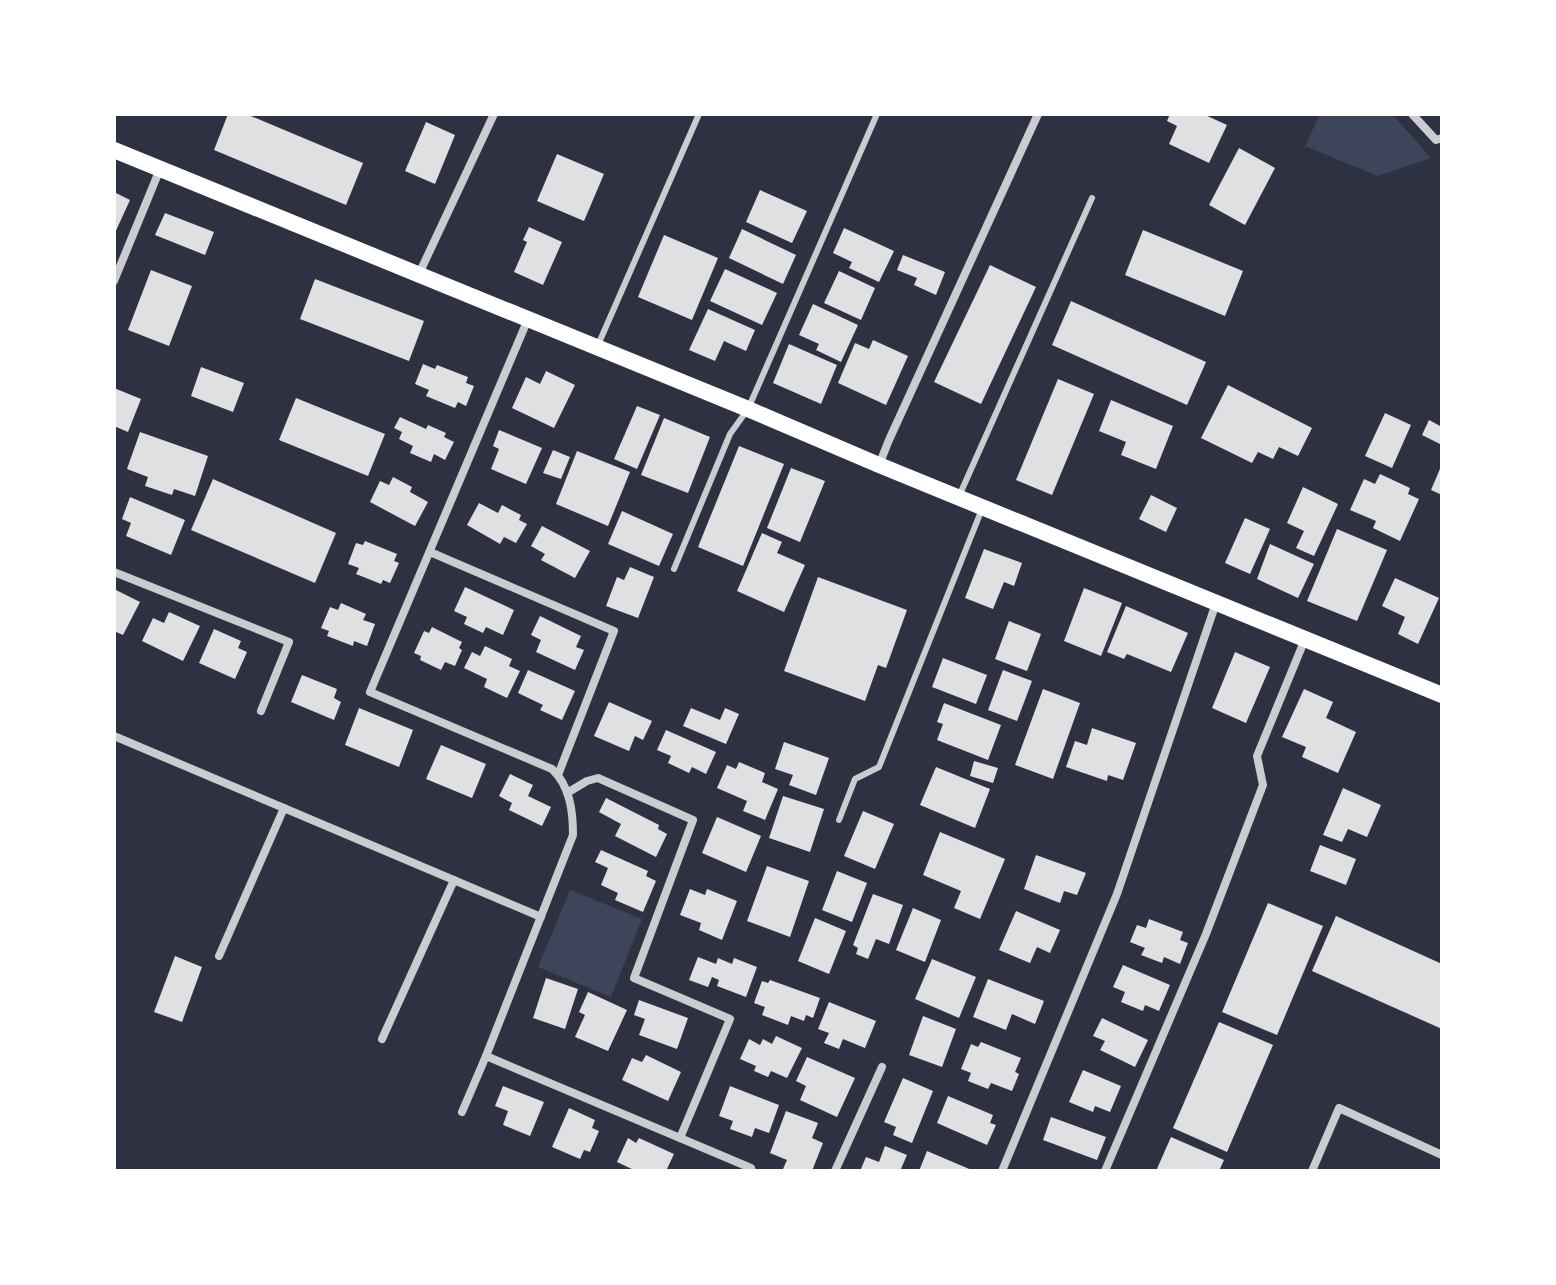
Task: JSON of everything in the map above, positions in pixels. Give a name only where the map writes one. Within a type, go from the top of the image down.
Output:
[{"type":"main road","points":[[114,150],[1442,695]]},
{"type":"street","points":[[418,276],[494,114]]},
{"type":"street","points":[[879,465],[1038,114]]},
{"type":"street","points":[[1412,114],[1436,140],[1442,138]]},
{"type":"street","points":[[114,281],[160,169]]},
{"type":"street","points":[[462,1112],[573,835],[573,815],[567,793],[552,769],[370,692],[528,319]]},
{"type":"street","points":[[430,552],[614,631],[558,775]]},
{"type":"street","points":[[114,572],[289,642],[261,711]]},
{"type":"street","points":[[1002,1171],[1117,894],[1217,602]]},
{"type":"street","points":[[1105,1171],[1206,934],[1263,785],[1257,756],[1305,639]]},
{"type":"street","points":[[114,736],[541,917]]},
{"type":"street","points":[[567,793],[598,778],[693,820],[634,978],[730,1019],[680,1138]]},
{"type":"street","points":[[219,956],[284,808]]},
{"type":"street","points":[[382,1039],[454,880]]},
{"type":"street","points":[[486,1056],[752,1171]]},
{"type":"street","points":[[835,1171],[882,1067]]},
{"type":"street","points":[[1312,1171],[1339,1108],[1442,1155]]},
{"type":"lane","points":[[597,348],[699,114]]},
{"type":"lane","points":[[674,569],[730,434],[748,409],[877,114]]},
{"type":"lane","points":[[959,496],[1092,198]]},
{"type":"lane","points":[[839,820],[855,779],[879,767],[983,507]]},
{"type":"shaded area","points":[[1320,114],[1392,114],[1431,158],[1378,176],[1305,146]]},
{"type":"shaded area","points":[[570,890],[642,919],[611,997],[538,967]]},
{"type":"building","points":[[228,114],[246,114],[363,163],[346,205],[214,150]]},
{"type":"building","points":[[1170,114],[1203,114],[1227,125],[1209,163],[1169,144],[1177,126],[1167,121]]},
{"type":"building","points":[[426,122],[455,135],[435,184],[405,171]]},
{"type":"building","points":[[1239,148],[1275,168],[1245,225],[1209,205]]},
{"type":"building","points":[[557,154],[604,174],[584,221],[537,201]]},
{"type":"building","points":[[760,190],[807,211],[792,243],[746,222]]},
{"type":"building","points":[[114,192],[130,200],[114,235]]},
{"type":"building","points":[[165,213],[214,232],[205,255],[155,235]]},
{"type":"building","points":[[529,227],[562,242],[543,285],[514,272],[527,242],[523,240]]},
{"type":"building","points":[[844,228],[894,251],[879,282],[849,268],[852,262],[833,253]]},
{"type":"building","points":[[742,229],[796,255],[783,284],[729,258]]},
{"type":"building","points":[[1143,230],[1243,271],[1225,316],[1125,275]]},
{"type":"building","points":[[664,235],[718,258],[692,320],[638,297]]},
{"type":"building","points":[[903,255],[945,272],[936,295],[914,285],[917,278],[897,270]]},
{"type":"building","points":[[990,265],[1036,287],[981,404],[934,382]]},
{"type":"building","points":[[725,269],[777,293],[762,325],[710,301]]},
{"type":"building","points":[[151,270],[192,286],[169,346],[128,330]]},
{"type":"building","points":[[839,271],[875,288],[861,320],[824,303]]},
{"type":"building","points":[[315,279],[424,321],[409,361],[300,319]]},
{"type":"building","points":[[1071,301],[1206,362],[1187,405],[1052,345]]},
{"type":"building","points":[[813,304],[858,325],[841,362],[816,350],[819,344],[799,335]]},
{"type":"building","points":[[708,309],[755,330],[746,351],[724,341],[715,361],[689,350]]},
{"type":"building","points":[[873,340],[908,356],[886,405],[838,383],[855,343],[869,349]]},
{"type":"building","points":[[789,344],[837,365],[821,404],[773,383]]},
{"type":"building","points":[[423,364],[435,369],[437,365],[468,377],[466,383],[474,386],[466,406],[458,402],[455,408],[426,396],[429,390],[415,384]]},
{"type":"building","points":[[201,367],[244,383],[233,412],[191,396]]},
{"type":"building","points":[[546,371],[575,385],[554,428],[512,408],[526,377],[540,384]]},
{"type":"building","points":[[1058,379],[1094,394],[1052,495],[1016,480]]},
{"type":"building","points":[[1228,385],[1312,428],[1298,456],[1279,447],[1273,459],[1258,452],[1252,463],[1201,438]]},
{"type":"building","points":[[114,388],[141,399],[128,432],[114,426]]},
{"type":"building","points":[[296,398],[385,434],[368,476],[279,440]]},
{"type":"building","points":[[1111,400],[1173,426],[1156,469],[1121,455],[1126,442],[1099,431]]},
{"type":"building","points":[[637,406],[660,415],[637,469],[614,459]]},
{"type":"building","points":[[1385,413],[1411,425],[1392,468],[1365,456]]},
{"type":"building","points":[[400,417],[426,429],[428,425],[446,433],[444,437],[454,442],[445,460],[434,454],[431,462],[410,453],[413,446],[399,439],[402,432],[394,428]]},
{"type":"building","points":[[664,418],[710,437],[688,493],[641,475]]},
{"type":"building","points":[[1429,420],[1442,427],[1440,444],[1422,435]]},
{"type":"building","points":[[499,430],[542,448],[526,484],[491,469],[499,449],[493,446]]},
{"type":"building","points":[[140,432],[208,456],[195,496],[174,489],[172,495],[145,486],[148,477],[127,469]]},
{"type":"building","points":[[739,446],[784,464],[743,566],[698,547]]},
{"type":"building","points":[[553,450],[570,457],[561,479],[543,473]]},
{"type":"building","points":[[577,451],[630,472],[608,526],[556,504]]},
{"type":"building","points":[[1442,464],[1442,495],[1431,490]]},
{"type":"building","points":[[791,468],[825,481],[800,542],[767,528]]},
{"type":"building","points":[[1380,474],[1410,488],[1408,494],[1419,499],[1400,541],[1373,528],[1376,521],[1350,510],[1364,479],[1375,484]]},
{"type":"building","points":[[393,477],[412,487],[410,492],[428,502],[415,526],[370,502],[380,481],[389,485]]},
{"type":"building","points":[[213,479],[336,533],[315,583],[191,530]]},
{"type":"building","points":[[1303,487],[1338,504],[1314,556],[1296,548],[1304,531],[1287,523]]},
{"type":"building","points":[[1151,495],[1177,508],[1166,532],[1139,519]]},
{"type":"building","points":[[130,497],[185,520],[171,555],[126,536],[131,523],[122,519]]},
{"type":"building","points":[[479,503],[498,513],[502,505],[521,515],[519,520],[527,524],[516,543],[504,537],[500,544],[467,525]]},
{"type":"building","points":[[622,511],[673,534],[659,566],[608,544]]},
{"type":"building","points":[[1245,518],[1270,529],[1250,574],[1225,563]]},
{"type":"building","points":[[542,526],[590,551],[575,578],[541,560],[545,554],[531,546]]},
{"type":"building","points":[[1337,529],[1387,550],[1357,621],[1307,601]]},
{"type":"building","points":[[762,533],[782,542],[777,553],[805,565],[784,612],[737,591]]},
{"type":"building","points":[[365,541],[397,554],[394,561],[399,563],[390,583],[383,580],[381,584],[356,574],[359,568],[348,564],[356,543],[363,545]]},
{"type":"building","points":[[1270,544],[1314,564],[1298,598],[1257,579]]},
{"type":"building","points":[[984,549],[1022,563],[1014,586],[1004,582],[993,609],[965,598]]},
{"type":"building","points":[[630,567],[654,577],[638,618],[606,606],[617,577],[624,580]]},
{"type":"building","points":[[818,577],[907,610],[886,668],[878,665],[865,701],[784,671]]},
{"type":"building","points":[[1395,578],[1439,598],[1418,644],[1398,634],[1405,617],[1382,606]]},
{"type":"building","points":[[465,587],[514,610],[503,635],[486,627],[483,633],[464,624],[467,617],[454,611]]},
{"type":"building","points":[[1084,588],[1122,603],[1101,656],[1064,641]]},
{"type":"building","points":[[114,589],[140,602],[123,635],[114,631]]},
{"type":"building","points":[[341,603],[366,614],[363,620],[375,624],[367,646],[354,641],[353,646],[327,636],[329,631],[321,628],[330,607],[338,610]]},
{"type":"building","points":[[1126,606],[1188,633],[1171,672],[1127,654],[1124,659],[1107,652]]},
{"type":"building","points":[[169,612],[200,626],[183,661],[142,641],[153,618],[164,623]]},
{"type":"building","points":[[540,616],[581,636],[576,647],[584,650],[575,670],[536,652],[541,640],[531,635]]},
{"type":"building","points":[[1009,621],[1041,634],[1027,671],[995,659]]},
{"type":"building","points":[[432,627],[462,642],[455,666],[445,662],[441,670],[420,660],[421,656],[414,653],[424,631],[429,633]]},
{"type":"building","points":[[214,629],[241,641],[238,648],[247,652],[235,679],[199,663]]},
{"type":"building","points":[[485,646],[512,659],[509,666],[520,671],[507,698],[484,687],[487,679],[464,668],[472,652],[480,656]]},
{"type":"building","points":[[1235,652],[1270,667],[1246,723],[1212,708]]},
{"type":"building","points":[[943,658],[987,675],[976,704],[932,687]]},
{"type":"building","points":[[528,670],[575,691],[562,720],[540,710],[543,705],[518,693]]},
{"type":"building","points":[[1003,670],[1032,681],[1017,721],[988,710]]},
{"type":"building","points":[[302,675],[337,689],[334,698],[341,702],[334,720],[291,702]]},
{"type":"building","points":[[1043,689],[1080,703],[1053,779],[1015,765]]},
{"type":"building","points":[[1304,689],[1333,702],[1326,718],[1356,732],[1338,773],[1302,757],[1306,747],[1282,737]]},
{"type":"building","points":[[609,702],[652,721],[643,740],[635,736],[629,751],[594,736]]},
{"type":"building","points":[[944,703],[1001,725],[988,760],[937,740],[943,724],[937,722]]},
{"type":"building","points":[[359,708],[413,730],[399,767],[345,745]]},
{"type":"building","points":[[691,708],[720,720],[725,708],[739,714],[726,744],[683,726]]},
{"type":"building","points":[[1092,728],[1136,743],[1123,780],[1108,775],[1107,781],[1066,767],[1075,741],[1087,745]]},
{"type":"building","points":[[666,730],[716,752],[706,774],[692,767],[689,773],[668,763],[671,756],[657,750]]},
{"type":"building","points":[[784,742],[829,758],[816,795],[789,785],[793,775],[775,769]]},
{"type":"building","points":[[441,745],[486,764],[472,798],[426,779]]},
{"type":"building","points":[[974,761],[998,768],[993,783],[970,776]]},
{"type":"building","points":[[739,762],[765,773],[762,782],[778,789],[765,820],[743,811],[747,801],[717,788],[727,765],[736,769]]},
{"type":"building","points":[[936,767],[990,789],[975,828],[920,805]]},
{"type":"building","points":[[510,774],[533,785],[528,796],[551,807],[542,826],[509,810],[512,803],[499,796]]},
{"type":"building","points":[[1343,788],[1381,805],[1367,837],[1348,829],[1342,842],[1323,835]]},
{"type":"building","points":[[783,796],[824,809],[810,852],[769,838]]},
{"type":"building","points":[[606,798],[659,825],[658,829],[667,834],[656,857],[615,836],[621,824],[599,812]]},
{"type":"building","points":[[863,811],[894,824],[875,869],[844,856]]},
{"type":"building","points":[[717,817],[761,836],[746,872],[702,853]]},
{"type":"building","points":[[940,832],[1005,859],[980,919],[954,908],[961,891],[923,875]]},
{"type":"building","points":[[1320,845],[1356,859],[1346,885],[1310,871]]},
{"type":"building","points":[[601,850],[648,871],[646,876],[656,881],[643,912],[615,900],[618,893],[601,885],[608,868],[595,862]]},
{"type":"building","points":[[1036,855],[1086,873],[1077,895],[1064,891],[1060,903],[1024,889]]},
{"type":"building","points":[[767,866],[809,881],[790,937],[747,921]]},
{"type":"building","points":[[837,871],[867,883],[852,922],[822,910]]},
{"type":"building","points":[[690,889],[705,895],[707,889],[737,901],[722,940],[699,930],[701,923],[680,915]]},
{"type":"building","points":[[873,894],[903,905],[889,944],[876,939],[868,959],[856,954],[858,948],[853,945]]},
{"type":"building","points":[[1268,903],[1323,926],[1277,1035],[1222,1012]]},
{"type":"building","points":[[913,908],[941,920],[925,962],[896,950]]},
{"type":"building","points":[[1016,911],[1060,930],[1050,953],[1037,947],[1030,963],[999,950]]},
{"type":"building","points":[[1336,916],[1442,964],[1442,1029],[1312,971]]},
{"type":"building","points":[[815,918],[846,931],[829,974],[798,961]]},
{"type":"building","points":[[1149,919],[1183,932],[1180,940],[1188,943],[1180,964],[1164,957],[1162,963],[1141,955],[1145,948],[1130,942],[1137,925],[1146,928]]},
{"type":"building","points":[[175,956],[202,967],[182,1022],[154,1012]]},
{"type":"building","points":[[698,957],[716,964],[718,958],[732,964],[734,958],[757,967],[746,997],[717,986],[719,980],[712,977],[708,987],[689,980]]},
{"type":"building","points":[[932,959],[976,977],[959,1018],[915,999]]},
{"type":"building","points":[[1123,965],[1170,985],[1159,1011],[1145,1005],[1143,1011],[1121,1002],[1125,992],[1113,987]]},
{"type":"building","points":[[546,978],[578,989],[565,1029],[533,1018]]},
{"type":"building","points":[[988,979],[1044,1001],[1035,1024],[1012,1014],[1006,1030],[973,1017]]},
{"type":"building","points":[[770,980],[820,998],[813,1018],[806,1015],[804,1021],[791,1016],[788,1025],[762,1015],[765,1007],[754,1003],[762,981],[768,983]]},
{"type":"building","points":[[588,992],[627,1010],[608,1051],[575,1037],[585,1015],[579,1012]]},
{"type":"building","points":[[639,1000],[688,1018],[677,1049],[639,1035],[645,1019],[634,1015]]},
{"type":"building","points":[[829,1002],[876,1021],[865,1048],[843,1039],[839,1049],[824,1043],[829,1033],[818,1029]]},
{"type":"building","points":[[923,1016],[956,1029],[942,1067],[909,1055]]},
{"type":"building","points":[[1102,1018],[1148,1040],[1135,1067],[1100,1050],[1105,1041],[1093,1036]]},
{"type":"building","points":[[1219,1022],[1273,1045],[1227,1152],[1173,1128]]},
{"type":"building","points":[[776,1036],[802,1048],[787,1078],[771,1071],[768,1077],[754,1071],[756,1066],[740,1059],[749,1039],[760,1045],[763,1039],[772,1044]]},
{"type":"building","points":[[981,1042],[1021,1058],[1012,1091],[991,1083],[988,1089],[968,1081],[971,1073],[961,1069],[971,1044],[978,1047]]},
{"type":"building","points":[[646,1055],[681,1072],[668,1101],[622,1080],[632,1058],[642,1062]]},
{"type":"building","points":[[807,1057],[855,1078],[837,1117],[800,1100],[806,1086],[796,1081]]},
{"type":"building","points":[[1083,1070],[1121,1086],[1110,1112],[1095,1106],[1093,1112],[1069,1102]]},
{"type":"building","points":[[903,1078],[933,1091],[912,1143],[893,1135],[896,1127],[884,1122]]},
{"type":"building","points":[[503,1086],[544,1102],[530,1136],[503,1125],[508,1111],[495,1106]]},
{"type":"building","points":[[730,1086],[779,1105],[769,1133],[755,1128],[752,1137],[730,1129],[733,1121],[719,1116]]},
{"type":"building","points":[[948,1096],[993,1115],[990,1123],[996,1125],[987,1145],[937,1123]]},
{"type":"building","points":[[569,1108],[595,1120],[592,1128],[599,1131],[590,1152],[584,1150],[580,1159],[552,1147]]},
{"type":"building","points":[[786,1111],[818,1123],[812,1138],[823,1143],[812,1171],[783,1169],[787,1160],[770,1153]]},
{"type":"building","points":[[1051,1117],[1106,1137],[1097,1160],[1043,1140]]},
{"type":"building","points":[[1171,1137],[1224,1160],[1219,1171],[1156,1171]]},
{"type":"building","points":[[628,1138],[636,1143],[639,1138],[674,1154],[666,1171],[636,1171],[617,1162]]},
{"type":"building","points":[[885,1146],[907,1155],[900,1171],[860,1171],[866,1157],[879,1162]]},
{"type":"building","points":[[927,1151],[974,1171],[919,1171]]}]
